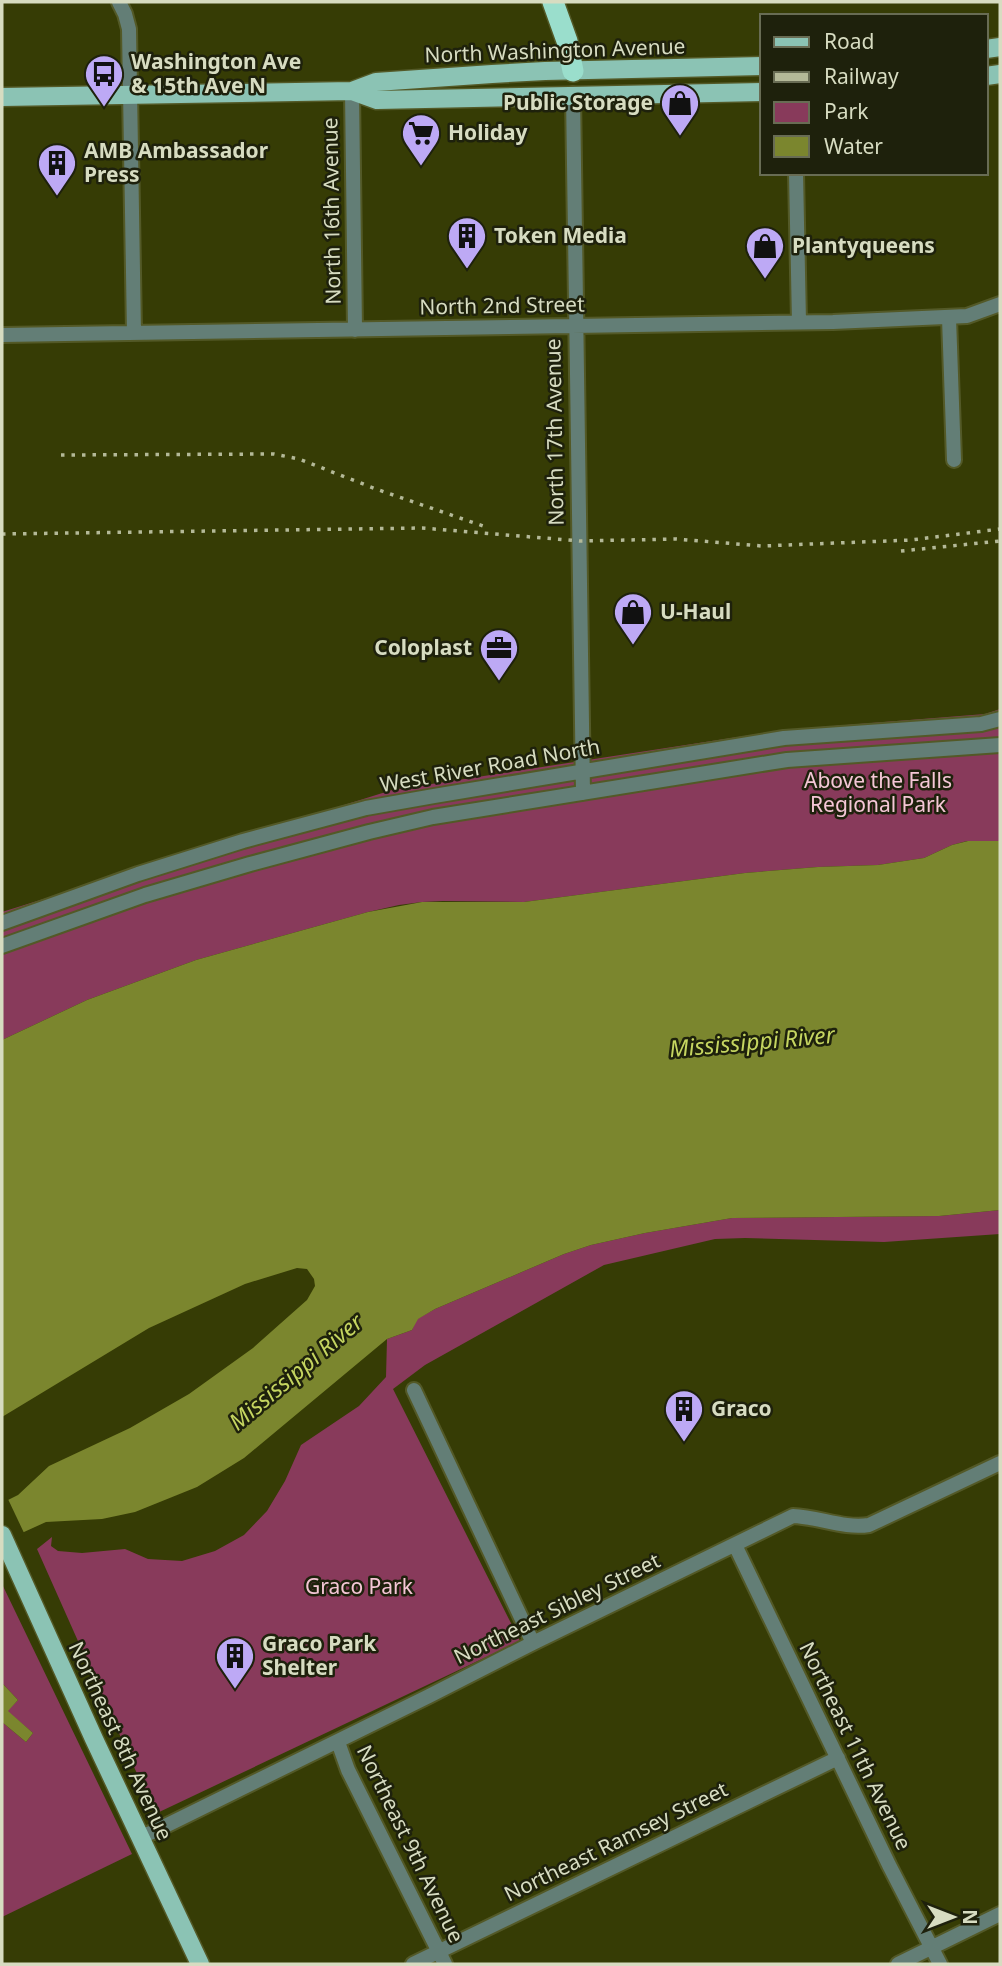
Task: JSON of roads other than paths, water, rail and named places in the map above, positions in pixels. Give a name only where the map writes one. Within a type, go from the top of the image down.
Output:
[{"type":"highway","points":[[553,2],[573,71]]},
{"type":"main road","name":"North Washington Avenue","points":[[2,97],[352,91],[376,82],[492,74],[760,66]]},
{"type":"main road","name":"North 17th Avenue","points":[[573,71],[573,94]]},
{"type":"main road","name":"North Washington Avenue","points":[[352,91],[377,100],[760,92]]},
{"type":"main road","name":"Northeast 8th Avenue","points":[[2,1535],[139,1838],[200,1964]]},
{"type":"street","points":[[119,2],[129,29],[134,333]]},
{"type":"street","name":"North 16th Avenue","points":[[352,91],[355,330]]},
{"type":"street","name":"North 17th Avenue","points":[[573,94],[583,793]]},
{"type":"street","points":[[796,175],[799,322]]},
{"type":"street","name":"North 2nd Street","points":[[2,335],[949,318],[967,316],[1000,304]]},
{"type":"street","points":[[949,318],[954,460]]},
{"type":"street","name":"West River Road North","points":[[2,923],[138,874],[243,841],[366,808],[784,738],[981,724],[1000,719]]},
{"type":"street","name":"West River Road North","points":[[2,946],[145,895],[250,864],[433,817],[788,760],[1000,745]]},
{"type":"street","points":[[138,874],[145,895]]},
{"type":"street","points":[[414,1390],[533,1643]]},
{"type":"street","name":"Northeast Sibley Street","points":[[139,1838],[793,1516],[856,1527],[869,1525],[1000,1463]]},
{"type":"street","name":"Northeast 11th Avenue","points":[[735,1545],[940,1964]]},
{"type":"street","name":"Northeast 9th Avenue","points":[[338,1742],[348,1770],[442,1958]]},
{"type":"street","name":"Northeast Ramsey Street","points":[[413,1964],[442,1958],[838,1758]]},
{"type":"street","points":[[898,1964],[1000,1914]]},
{"type":"water","name":"Mississippi River","points":[[968,841],[1000,841],[1000,1210],[939,1216],[732,1218],[591,1245],[435,1309],[418,1319],[412,1330],[387,1339],[244,1458],[197,1487],[135,1512],[102,1519],[46,1522],[2,1542],[2,1503],[18,1495],[49,1466],[130,1428],[189,1394],[253,1348],[307,1300],[315,1286],[307,1269],[297,1268],[245,1284],[149,1328],[2,1417],[2,1040],[87,1000],[196,960],[368,912],[422,902],[524,902],[745,873],[878,865],[924,858]]},
{"type":"water","points":[[2,1683],[18,1700],[8,1711],[33,1733],[26,1742],[2,1722]]},
{"type":"railway","points":[[61,455],[274,454],[299,459],[486,527]]},
{"type":"railway","points":[[2,534],[422,528],[580,541],[676,539],[762,546],[911,540],[1000,529]]},
{"type":"railway","points":[[901,551],[1000,541]]},
{"type":"place","name":"Washington Ave & 15th Ave N","points":[[104,108]]},
{"type":"place","name":"Public Storage","points":[[680,137]]},
{"type":"place","name":"Holiday","points":[[421,167]]},
{"type":"place","name":"AMB Ambassador Press","points":[[57,197]]},
{"type":"place","name":"Token Media","points":[[467,270]]},
{"type":"place","name":"Plantyqueens","points":[[765,280]]},
{"type":"place","name":"U-Haul","points":[[633,646]]},
{"type":"place","name":"Coloplast","points":[[499,682]]},
{"type":"place","name":"Graco","points":[[684,1443]]},
{"type":"place","name":"Graco Park Shelter","points":[[235,1690]]},
{"type":"park label","name":"Above the Falls Regional Park","points":[[878,793]]},
{"type":"park label","name":"Graco Park","points":[[359,1587]]}]
